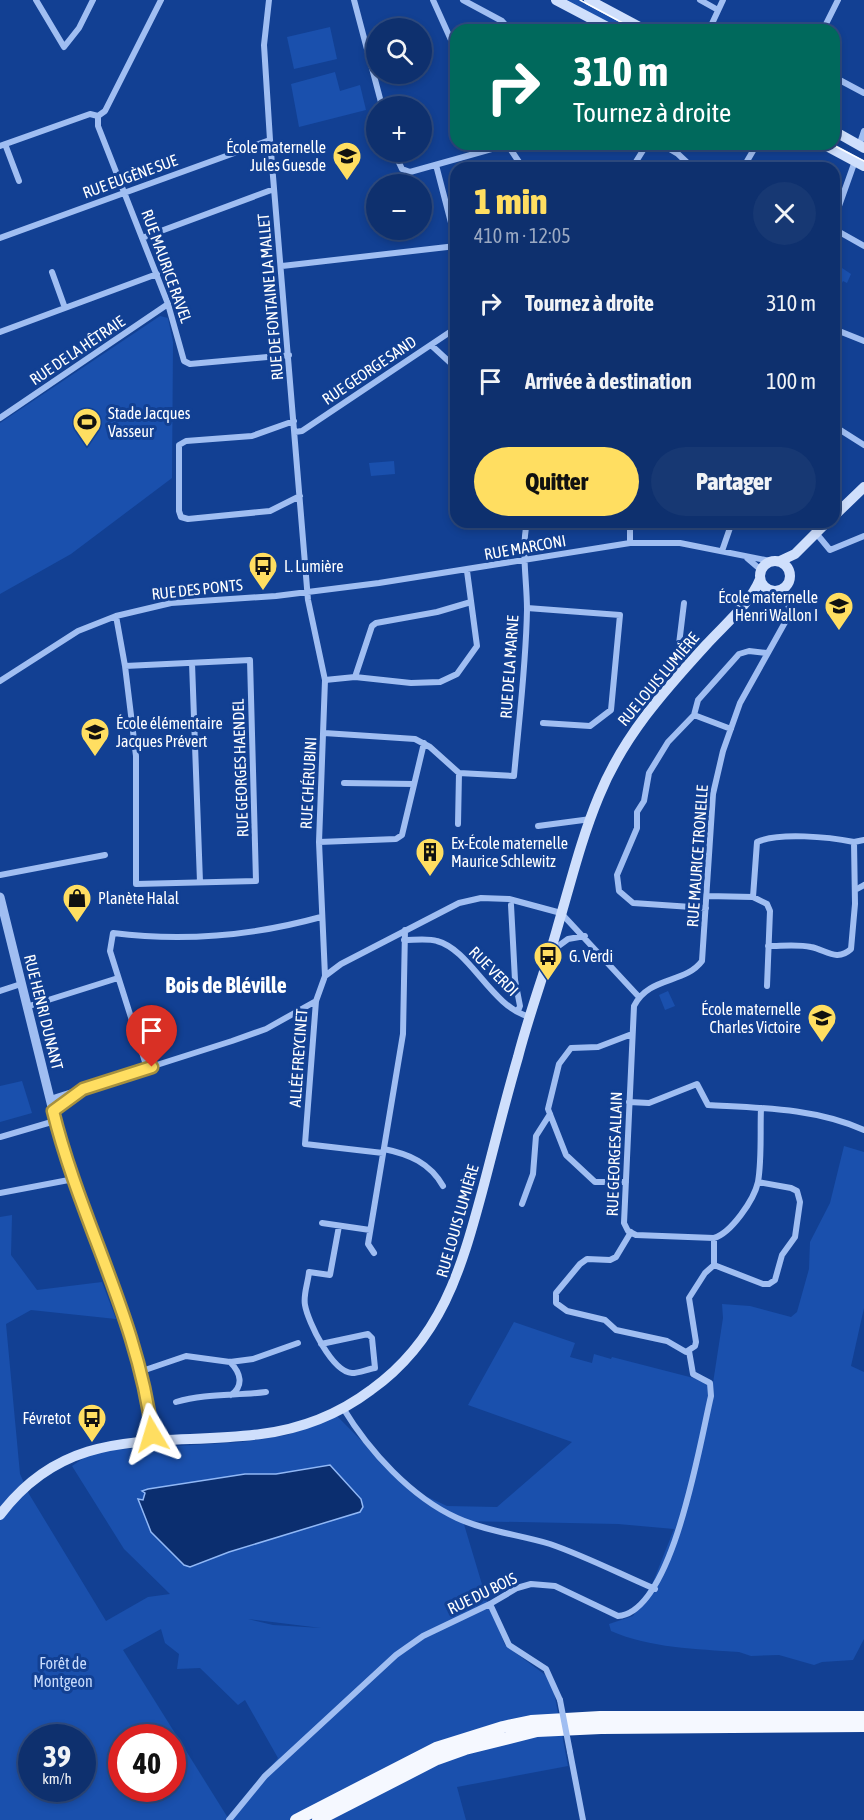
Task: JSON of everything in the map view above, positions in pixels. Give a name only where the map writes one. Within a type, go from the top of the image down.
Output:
[{"type":"highway","points":[[296,1820],[436,1748],[503,1727],[531,1721],[600,1717],[864,1717]]},
{"type":"highway","points":[[318,1820],[437,1759],[465,1749],[537,1731],[601,1728],[864,1726]]},
{"type":"main road","points":[[556,0],[602,24]]},
{"type":"main road","points":[[589,0],[634,24]]},
{"type":"main road","points":[[840,134],[862,147]]},
{"type":"main road","points":[[834,150],[859,164]]},
{"type":"main road","points":[[840,510],[864,487]]},
{"type":"main road","points":[[783,588],[790,579],[779,564],[795,554],[821,528]]},
{"type":"main road","name":"RUE LOUIS LUMIÈRE","points":[[0,1515],[30,1480],[70,1456],[99,1446],[279,1431],[313,1422],[343,1408],[374,1388],[407,1358],[434,1322],[453,1286],[465,1255],[546,961],[606,779],[621,750],[656,701],[747,600],[760,574],[779,564]]},
{"type":"main road","points":[[760,574],[769,590]]},
{"type":"main road","name":"RUE LOUIS LUMIÈRE","points":[[747,600],[769,590],[783,588]]},
{"type":"street","points":[[36,0],[64,47],[79,28],[93,0]]},
{"type":"street","points":[[19,181],[3,145],[90,114],[98,116],[105,111],[161,0]]},
{"type":"street","name":"RUE DE FONTAINE LA MALLET","points":[[269,0],[264,45],[270,140],[308,592]]},
{"type":"street","points":[[354,0],[379,96]]},
{"type":"street","points":[[433,0],[450,38]]},
{"type":"street","points":[[463,0],[505,24]]},
{"type":"street","points":[[700,0],[718,10]]},
{"type":"street","points":[[712,24],[723,0]]},
{"type":"street","points":[[826,24],[838,0]]},
{"type":"street","points":[[840,80],[864,93]]},
{"type":"street","name":"RUE MAURICE RAVEL","points":[[98,116],[98,126],[168,304],[184,361],[190,363],[289,355]]},
{"type":"street","points":[[862,147],[864,131]]},
{"type":"street","name":"RUE EUGÈNE SUE","points":[[0,238],[270,140]]},
{"type":"street","points":[[399,162],[402,169],[410,172],[487,150]]},
{"type":"street","points":[[671,150],[687,162]]},
{"type":"street","points":[[840,207],[859,164]]},
{"type":"street","points":[[436,165],[450,220]]},
{"type":"street","points":[[142,238],[274,189]]},
{"type":"street","points":[[840,232],[864,246]]},
{"type":"street","points":[[282,266],[450,245]]},
{"type":"street","points":[[52,272],[65,308]]},
{"type":"street","points":[[0,332],[157,274]]},
{"type":"street","name":"RUE DE LA HÊTRAIE","points":[[0,418],[168,304]]},
{"type":"street","points":[[840,331],[864,341]]},
{"type":"street","name":"RUE GEORGE SAND","points":[[295,432],[302,431],[450,332]]},
{"type":"street","points":[[431,345],[450,362]]},
{"type":"street","points":[[294,421],[252,436],[186,441],[179,445],[178,511],[182,517],[188,519],[270,511],[300,496]]},
{"type":"street","points":[[840,430],[864,446]]},
{"type":"street","name":"RUE DE LA MARNE","points":[[459,772],[514,776],[523,698],[527,608],[523,548],[526,528]]},
{"type":"street","points":[[630,528],[630,543]]},
{"type":"street","points":[[722,551],[730,528]]},
{"type":"street","points":[[816,533],[830,550],[864,536]]},
{"type":"street","name":"RUE MARCONI","points":[[308,592],[467,571],[630,543],[680,543],[779,564]]},
{"type":"street","name":"RUE MARCONI","points":[[747,558],[760,574]]},
{"type":"street","points":[[325,680],[355,677],[411,683],[440,682],[457,674],[477,646],[467,571]]},
{"type":"street","name":"RUE MAURICE TRONELLE","points":[[639,997],[645,990],[701,964],[713,794],[740,703],[784,626],[790,611],[783,588]]},
{"type":"street","name":"RUE DES PONTS","points":[[0,681],[78,631],[116,616],[171,603],[308,592]]},
{"type":"street","name":"RUE CHÉRUBINI","points":[[308,592],[325,680],[319,842],[325,976]]},
{"type":"street","points":[[355,677],[375,623],[437,612],[471,602]]},
{"type":"street","points":[[674,680],[684,603]]},
{"type":"street","points":[[527,608],[621,615],[611,710],[591,726],[543,723]]},
{"type":"street","points":[[116,616],[125,666]]},
{"type":"street","points":[[706,908],[633,903],[619,891],[616,882],[638,828],[637,812],[644,801],[649,773],[668,742],[694,715],[698,700],[739,654],[748,651],[767,653]]},
{"type":"street","name":"RUE GEORGES HAENDEL","points":[[250,660],[256,881],[136,884],[136,756],[125,666],[192,663],[250,660]]},
{"type":"street","points":[[192,663],[200,882]]},
{"type":"street","points":[[694,715],[731,729]]},
{"type":"street","points":[[324,733],[415,739],[424,743],[459,772],[458,824]]},
{"type":"street","points":[[319,842],[396,839],[402,835],[424,743]]},
{"type":"street","points":[[344,783],[414,784]]},
{"type":"street","points":[[538,826],[591,819]]},
{"type":"street","points":[[753,897],[757,842],[771,836],[795,839],[821,836],[854,842],[864,840]]},
{"type":"street","points":[[768,946],[812,946],[830,955],[847,953],[851,949],[855,890],[854,842]]},
{"type":"street","points":[[0,875],[105,855]]},
{"type":"street","points":[[855,890],[864,885]]},
{"type":"street","points":[[707,896],[753,897],[769,907],[767,986]]},
{"type":"street","name":"RUE HENRI DUNANT","points":[[0,897],[54,1116],[142,1371],[153,1442]]},
{"type":"street","points":[[325,976],[341,964],[459,903],[481,898],[509,900],[561,913],[585,936],[639,997]]},
{"type":"street","points":[[511,905],[515,980],[520,1006],[518,1011]]},
{"type":"street","points":[[147,1068],[110,951],[113,933],[167,937],[225,936],[287,926],[321,917]]},
{"type":"street","points":[[374,1253],[368,1244],[403,1034],[405,930]]},
{"type":"street","points":[[546,961],[560,943],[585,936]]},
{"type":"street","name":"RUE VERDI","points":[[404,940],[437,940],[454,950],[487,986],[518,1011],[530,1017]]},
{"type":"street","name":"ALLÉE FREYCINET","points":[[325,976],[316,1001],[304,1144],[384,1151]]},
{"type":"street","points":[[27,1007],[118,978]]},
{"type":"street","points":[[0,991],[21,984]]},
{"type":"street","name":"RUE GEORGES ALLAIN","points":[[639,997],[634,1006],[632,1034],[624,1223],[636,1235],[714,1238]]},
{"type":"street","points":[[50,1099],[266,1029],[316,1001]]},
{"type":"street","points":[[626,1182],[595,1182],[572,1162],[566,1155],[548,1109],[559,1064],[571,1048],[598,1047],[632,1034]]},
{"type":"street","points":[[629,1102],[649,1103],[697,1084],[708,1106],[761,1108],[838,1119],[864,1130]]},
{"type":"street","points":[[0,1137],[54,1116],[83,1089]]},
{"type":"street","points":[[631,1232],[616,1257],[610,1260],[587,1259],[580,1264],[556,1293],[556,1303],[567,1311],[605,1320],[616,1330],[667,1341],[690,1351],[696,1342],[689,1298],[705,1273],[714,1265],[714,1238],[723,1236],[731,1229],[758,1182],[761,1108]]},
{"type":"street","points":[[522,1204],[533,1174],[536,1136],[550,1114]]},
{"type":"street","points":[[384,1151],[414,1158],[428,1166],[443,1186]]},
{"type":"street","points":[[0,1193],[74,1179]]},
{"type":"street","points":[[714,1265],[763,1284],[769,1284],[775,1280],[782,1255],[795,1237],[801,1202],[797,1191],[791,1188],[758,1182]]},
{"type":"street","points":[[322,1223],[370,1230]]},
{"type":"street","points":[[321,1344],[368,1334],[372,1338],[375,1368],[352,1373],[344,1370],[321,1344],[304,1302],[309,1272],[330,1275],[339,1226]]},
{"type":"street","points":[[142,1371],[186,1356],[230,1362],[253,1359],[298,1343]]},
{"type":"street","name":"RUE DU BOIS","points":[[229,1820],[265,1776],[396,1655],[423,1636],[490,1604],[517,1588],[543,1584],[566,1590],[618,1616],[626,1616],[635,1611],[655,1589],[677,1537],[711,1396],[710,1383],[693,1374],[690,1351]]},
{"type":"street","points":[[230,1362],[238,1371],[240,1381],[239,1387],[230,1396]]},
{"type":"street","points":[[177,1402],[208,1395],[230,1396],[266,1392]]},
{"type":"street","points":[[343,1408],[360,1436],[401,1477],[423,1497],[457,1518],[552,1545],[655,1589]]},
{"type":"street","points":[[490,1604],[509,1645],[546,1669],[560,1700],[582,1820]]},
{"type":"green space","points":[[564,0],[583,0],[627,24],[608,24]]},
{"type":"green space","points":[[330,27],[337,59],[294,69],[287,37]]},
{"type":"green space","points":[[335,72],[340,91],[360,85],[366,110],[299,127],[291,84]]},
{"type":"green space","points":[[840,267],[851,274],[847,283],[843,281],[840,287]]},
{"type":"green space","name":"Stade Jacques Vasseur","points":[[160,316],[168,318],[173,342],[172,478],[71,554],[0,594],[0,423]]},
{"type":"green space","points":[[394,461],[395,474],[371,476],[369,463]]},
{"type":"green space","points":[[668,991],[675,1006],[665,1010],[659,995]]},
{"type":"green space","points":[[22,1081],[32,1113],[0,1122],[0,1086]]},
{"type":"green space","name":"Forêt de Montgeon","points":[[844,1146],[864,1152],[864,1308],[851,1366],[864,1372],[864,1639],[853,1660],[822,1662],[814,1665],[779,1655],[751,1656],[739,1652],[657,1644],[611,1631],[609,1624],[633,1616],[653,1582],[674,1529],[618,1524],[463,1521],[487,1601],[505,1645],[548,1677],[554,1692],[568,1766],[457,1787],[466,1820],[0,1820],[0,1217],[12,1215],[11,1255],[37,1290],[102,1282],[116,1319],[31,1310],[6,1324],[20,1474],[29,1494],[106,1621],[148,1597],[170,1594],[124,1549],[72,1466],[94,1451],[242,1442],[287,1435],[337,1416],[408,1488],[447,1506],[497,1507],[572,1442],[468,1405],[514,1322],[575,1343],[570,1357],[592,1363],[594,1354],[611,1359],[612,1357],[713,1383],[723,1318],[722,1304],[750,1306],[791,1317],[797,1312],[809,1269],[810,1242],[830,1203]],"holes":[[[248,1619],[321,1628],[273,1625]],[[161,1629],[165,1643],[179,1654],[177,1669],[200,1668],[238,1705],[245,1700],[278,1758],[228,1818],[186,1751],[186,1802],[108,1802],[108,1724],[169,1724],[123,1650]]]},
{"type":"shaded area","points":[[330,1465],[361,1499],[363,1507],[360,1512],[229,1552],[190,1567],[184,1565],[151,1532],[138,1499],[143,1500],[145,1493],[142,1491],[148,1489],[245,1474],[276,1474]]},
{"type":"tram line","points":[[580,0],[625,24]]},
{"type":"tram line","points":[[840,149],[864,161]]},
{"type":"place","name":"École maternelle Jules Guesde","points":[[347,182]]},
{"type":"place","name":"Stade Jacques Vasseur","points":[[87,448]]},
{"type":"place","name":"L. Lumière","points":[[263,592]]},
{"type":"place","name":"École maternelle Henri Wallon I","points":[[839,632]]},
{"type":"place","name":"École élémentaire Jacques Prévert","points":[[95,758]]},
{"type":"place","name":"Ex-École maternelle Maurice Schlewitz","points":[[430,878]]},
{"type":"place","name":"Planète Halal","points":[[77,924]]},
{"type":"place","name":"G. Verdi","points":[[548,982]]},
{"type":"place","name":"École maternelle Charles Victoire","points":[[822,1044]]},
{"type":"place","name":"Févretot","points":[[92,1444]]},
{"type":"district","name":"Bois de Bléville","points":[[226,985]]},
{"type":"route","points":[[152,1067],[83,1089],[53,1111],[65,1155],[124,1315],[142,1371],[152,1434]]}]
